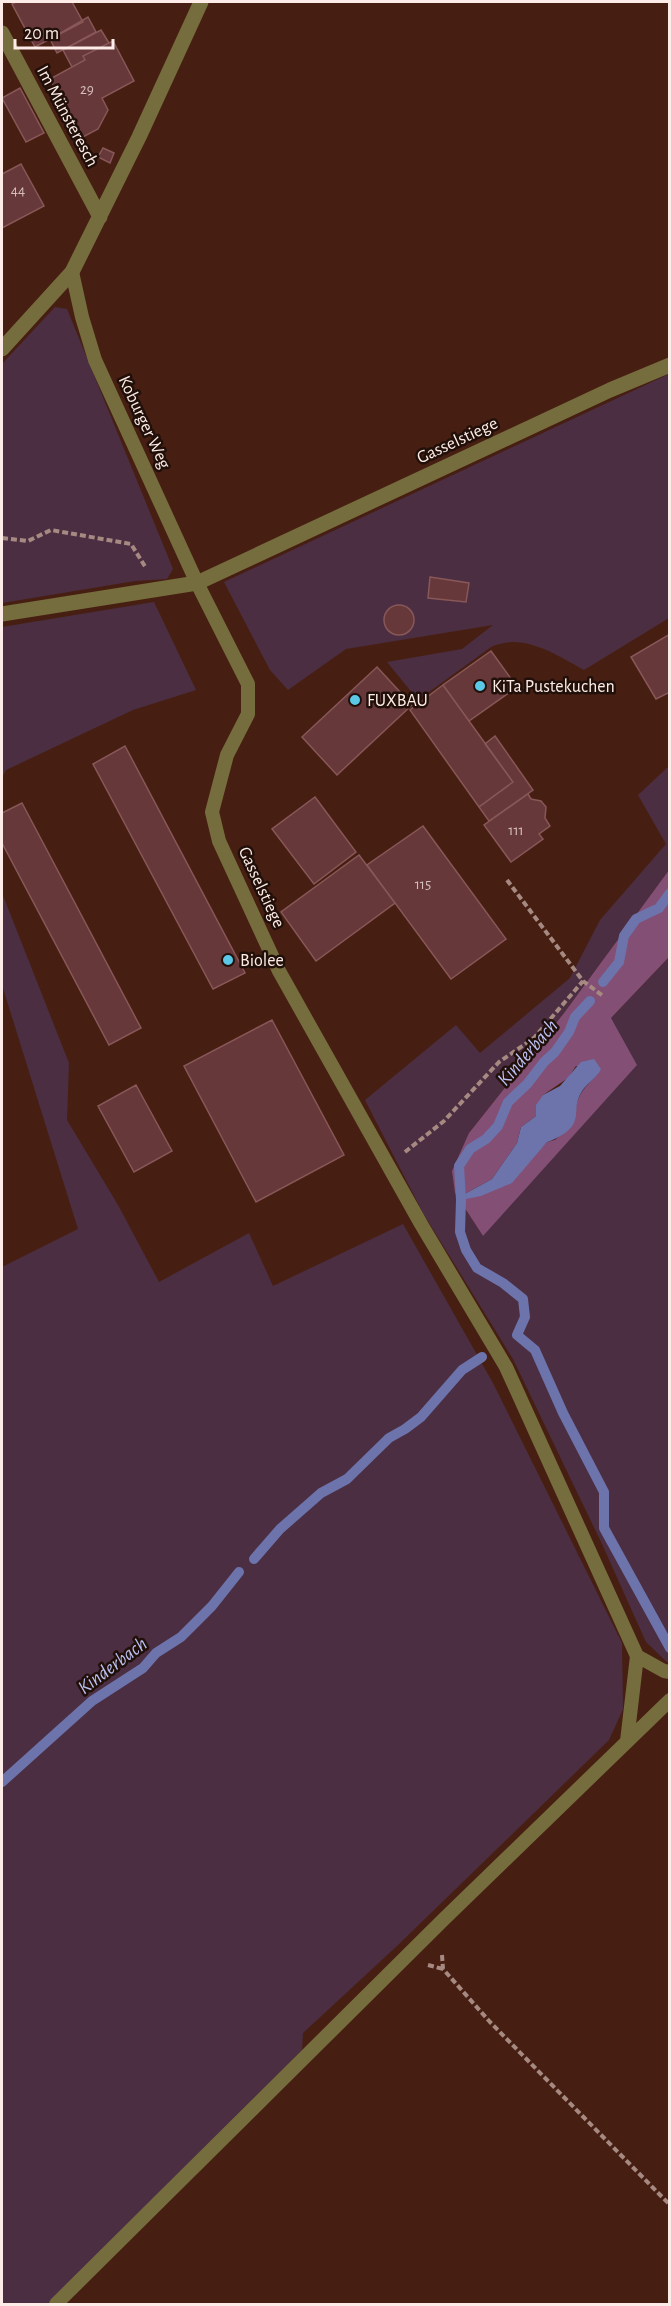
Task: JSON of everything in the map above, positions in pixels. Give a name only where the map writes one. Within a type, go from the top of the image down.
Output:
[{"type":"street","points":[[2,349],[72,272],[100,218],[201,2]]},
{"type":"street","name":"Im Münsteresch","points":[[2,33],[100,218]]},
{"type":"street","name":"Gasselstiege","points":[[2,614],[197,583],[610,390],[669,365]]},
{"type":"lane","name":"Koburger Weg","points":[[72,272],[95,360],[197,583]]},
{"type":"lane","name":"Gasselstiege","points":[[197,583],[248,684],[248,714],[226,755],[212,812],[219,841],[279,970],[421,1224],[506,1367],[637,1656]]},
{"type":"lane","points":[[627,1741],[637,1656],[669,1672]]},
{"type":"lane","points":[[56,2304],[445,1918],[669,1700]]},
{"type":"path","points":[[2,538],[28,541],[51,530],[131,544],[143,562],[156,590]]},
{"type":"path","points":[[507,880],[583,981],[603,996]]},
{"type":"path","points":[[389,1165],[444,1121],[499,1062],[534,1038],[583,981]]},
{"type":"path","points":[[445,1918],[442,1944],[443,1969],[490,2022],[669,2205]]},
{"type":"shaded area","points":[[55,307],[67,309],[173,569],[167,579],[135,581],[2,603],[2,364]]},
{"type":"shaded area","points":[[669,374],[669,618],[584,670],[539,647],[515,642],[503,643],[491,647],[418,700],[387,662],[462,649],[493,625],[346,649],[288,690],[270,670],[224,582]]},
{"type":"shaded area","points":[[154,602],[196,690],[133,710],[6,770],[2,778],[2,627]]},
{"type":"shaded area","points":[[669,766],[669,870],[564,1013],[469,1133],[455,1193],[483,1236],[611,1018],[669,957],[669,1664],[646,1642],[602,1544],[513,1359],[423,1213],[365,1100],[456,1025],[480,1053],[570,978],[600,920],[666,844],[638,795]]},
{"type":"shaded area","points":[[669,870],[669,957],[611,1018],[637,1065],[483,1236],[455,1193],[452,1171],[469,1133],[564,1013]],"holes":[[[576,1066],[598,1074],[580,1095],[574,1122],[555,1140],[547,1142],[533,1156],[461,1199],[461,1196],[492,1179],[517,1143],[521,1127],[536,1116],[543,1095],[568,1078]]]},
{"type":"shaded area","points":[[2,893],[69,1063],[67,1120],[118,1205],[159,1282],[249,1233],[273,1286],[403,1224],[493,1383],[622,1643],[623,1709],[609,1740],[398,1945],[303,2033],[302,2050],[48,2304],[2,2304],[2,1267],[78,1229],[2,985]]},
{"type":"water","points":[[594,1059],[601,1069],[579,1096],[574,1123],[569,1129],[547,1142],[512,1183],[481,1196],[461,1200],[461,1196],[492,1179],[517,1143],[521,1127],[536,1116],[536,1105],[543,1095],[560,1086],[581,1062]]},
{"type":"building","points":[[16,2],[72,2],[83,22],[35,47],[12,4]]},
{"type":"building","points":[[88,17],[96,32],[57,53],[50,39]]},
{"type":"building","points":[[101,30],[109,43],[83,56],[85,60],[72,67],[63,50]]},
{"type":"building","points":[[113,41],[134,81],[102,98],[108,110],[98,129],[81,138],[50,79],[85,60],[83,56]]},
{"type":"building","points":[[20,88],[44,133],[26,142],[2,98]]},
{"type":"building","points":[[103,148],[114,153],[110,163],[98,157]]},
{"type":"building","points":[[21,164],[44,206],[2,228],[2,174]]},
{"type":"building","points":[[430,577],[469,583],[466,602],[428,598]]},
{"type":"building","points":[[399,605],[410,609],[414,620],[410,631],[399,635],[388,631],[384,620],[388,609]]},
{"type":"building","points":[[670,634],[670,692],[656,699],[631,657]]},
{"type":"building","name":"KiTa Pustekuchen","points":[[491,651],[517,687],[469,721],[443,685]]},
{"type":"building","points":[[377,667],[412,705],[337,775],[302,737]]},
{"type":"building","points":[[443,685],[513,782],[479,807],[410,710]]},
{"type":"building","points":[[495,736],[533,790],[489,821],[479,807],[513,782],[485,744]]},
{"type":"building","points":[[125,746],[245,973],[213,989],[93,764]]},
{"type":"building","points":[[528,794],[531,799],[541,801],[546,807],[545,818],[550,826],[539,834],[543,839],[511,862],[484,825]]},
{"type":"building","points":[[315,797],[356,852],[314,884],[272,829]]},
{"type":"building","points":[[22,803],[141,1028],[109,1045],[2,843],[2,813]]},
{"type":"building","points":[[423,826],[506,939],[451,979],[367,865]]},
{"type":"building","points":[[359,855],[395,903],[316,961],[281,912]]},
{"type":"building","points":[[272,1020],[344,1155],[256,1202],[184,1066]]},
{"type":"building","points":[[136,1085],[172,1151],[134,1172],[98,1106]]},
{"type":"waterway","name":"Kinderbach","points":[[603,982],[619,962],[624,936],[636,919],[659,908],[670,893]]},
{"type":"waterway","name":"Kinderbach","points":[[590,1001],[575,1017],[569,1032],[555,1052],[508,1102],[498,1126],[486,1139],[470,1149],[459,1166],[460,1232],[466,1250],[477,1268],[503,1283],[523,1299],[525,1317],[517,1335],[535,1350],[563,1413],[604,1492],[604,1528],[670,1648]]},
{"type":"waterway","name":"Kinderbach","points":[[254,1559],[280,1529],[321,1493],[347,1479],[389,1438],[421,1417],[462,1370],[482,1357]]},
{"type":"waterway","name":"Kinderbach","points":[[2,1782],[92,1701],[143,1668],[156,1653],[181,1637],[212,1606],[239,1572]]},
{"type":"place","name":"KiTa Pustekuchen","points":[[480,686]]},
{"type":"place","name":"FUXBAU","points":[[355,700]]},
{"type":"place","name":"Biolee","points":[[228,960]]}]
